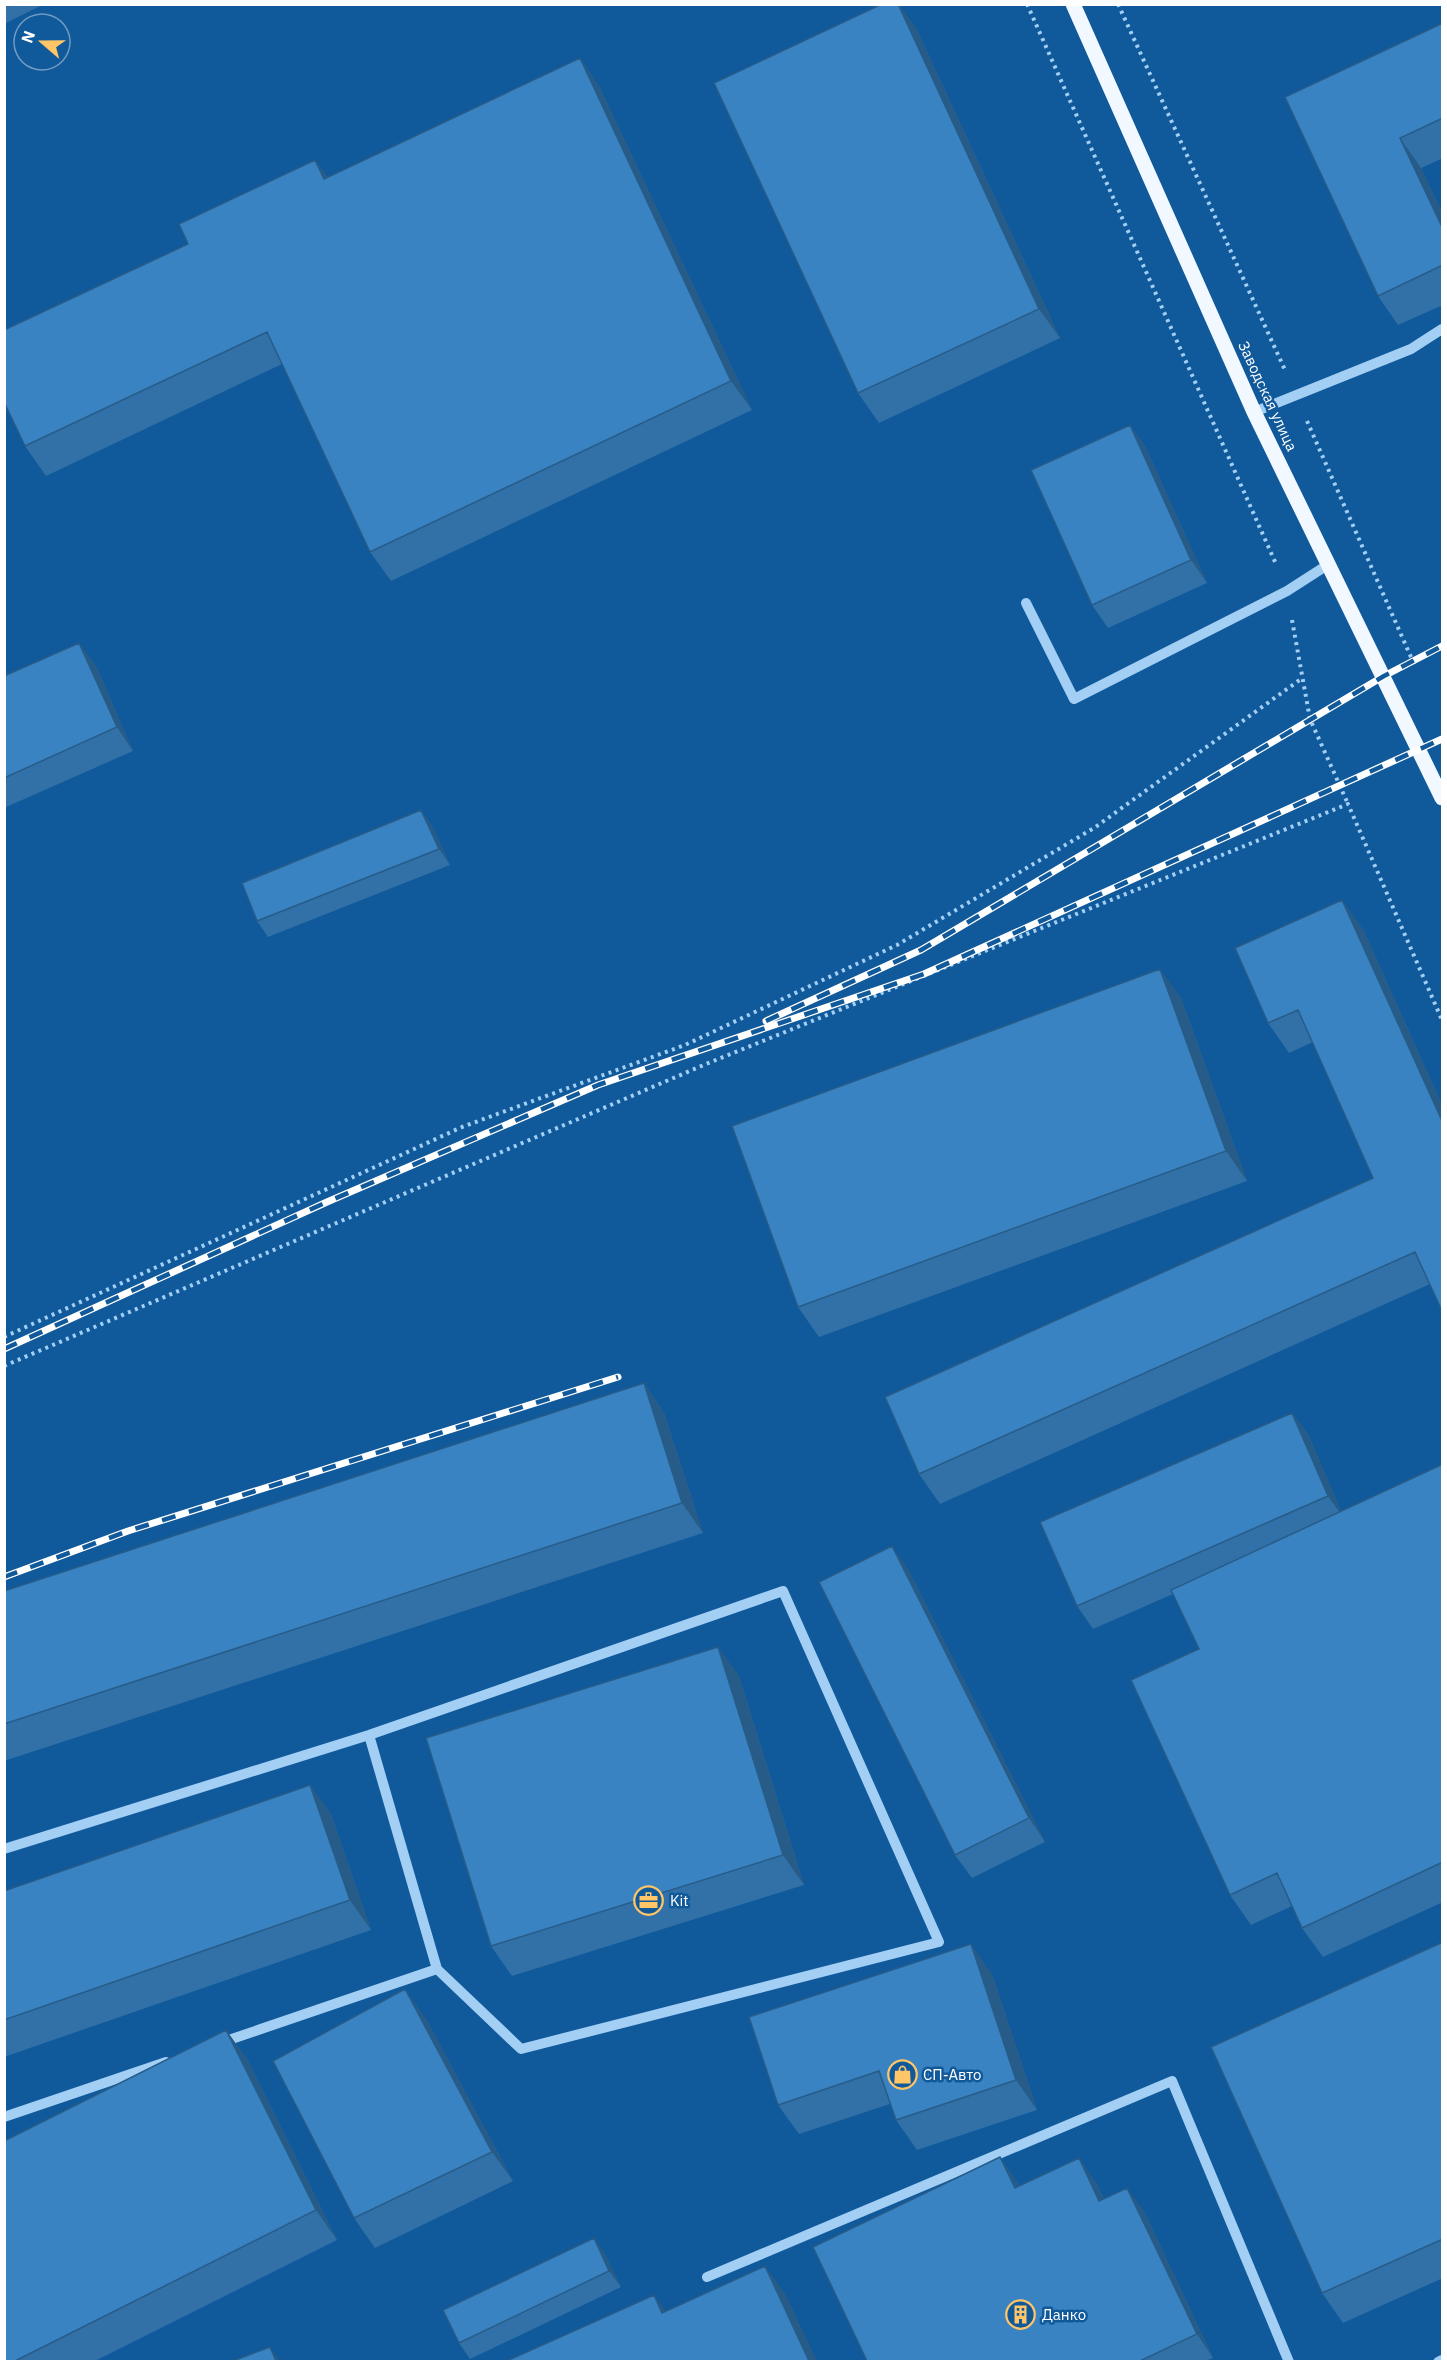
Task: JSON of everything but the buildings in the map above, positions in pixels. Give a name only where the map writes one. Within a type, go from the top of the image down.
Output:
[{"type":"main road","name":"Заводская улица","points":[[1073,4],[1254,412],[1443,798]]},
{"type":"street","points":[[1254,412],[1410,350],[1443,329]]},
{"type":"street","points":[[1026,603],[1074,699],[1287,591],[1329,564]]},
{"type":"street","points":[[4,1849],[369,1736],[783,1591],[939,1942],[521,2049],[436,1969],[369,1736]]},
{"type":"street","points":[[204,2049],[436,1969]]},
{"type":"street","points":[[4,2117],[182,2056]]},
{"type":"street","points":[[707,2277],[1172,2081],[1289,2361]]},
{"type":"path","points":[[1027,4],[1287,591],[1310,719],[1443,1020]]},
{"type":"path","points":[[4,1337],[462,1127],[685,1045],[897,945],[1094,828],[1301,679]]},
{"type":"path","points":[[4,1366],[706,1064],[1348,804]]},
{"type":"railway","points":[[766,1021],[921,950],[1384,676],[1442,646]]},
{"type":"railway","points":[[4,1349],[327,1202],[598,1085],[924,974],[1442,739]]},
{"type":"railway","points":[[4,1577],[128,1531],[618,1377]]},
{"type":"place","name":"Kit","points":[[649,1900]]},
{"type":"place","name":"СП-Авто","points":[[902,2074]]},
{"type":"place","name":"Данко","points":[[1021,2314]]}]
